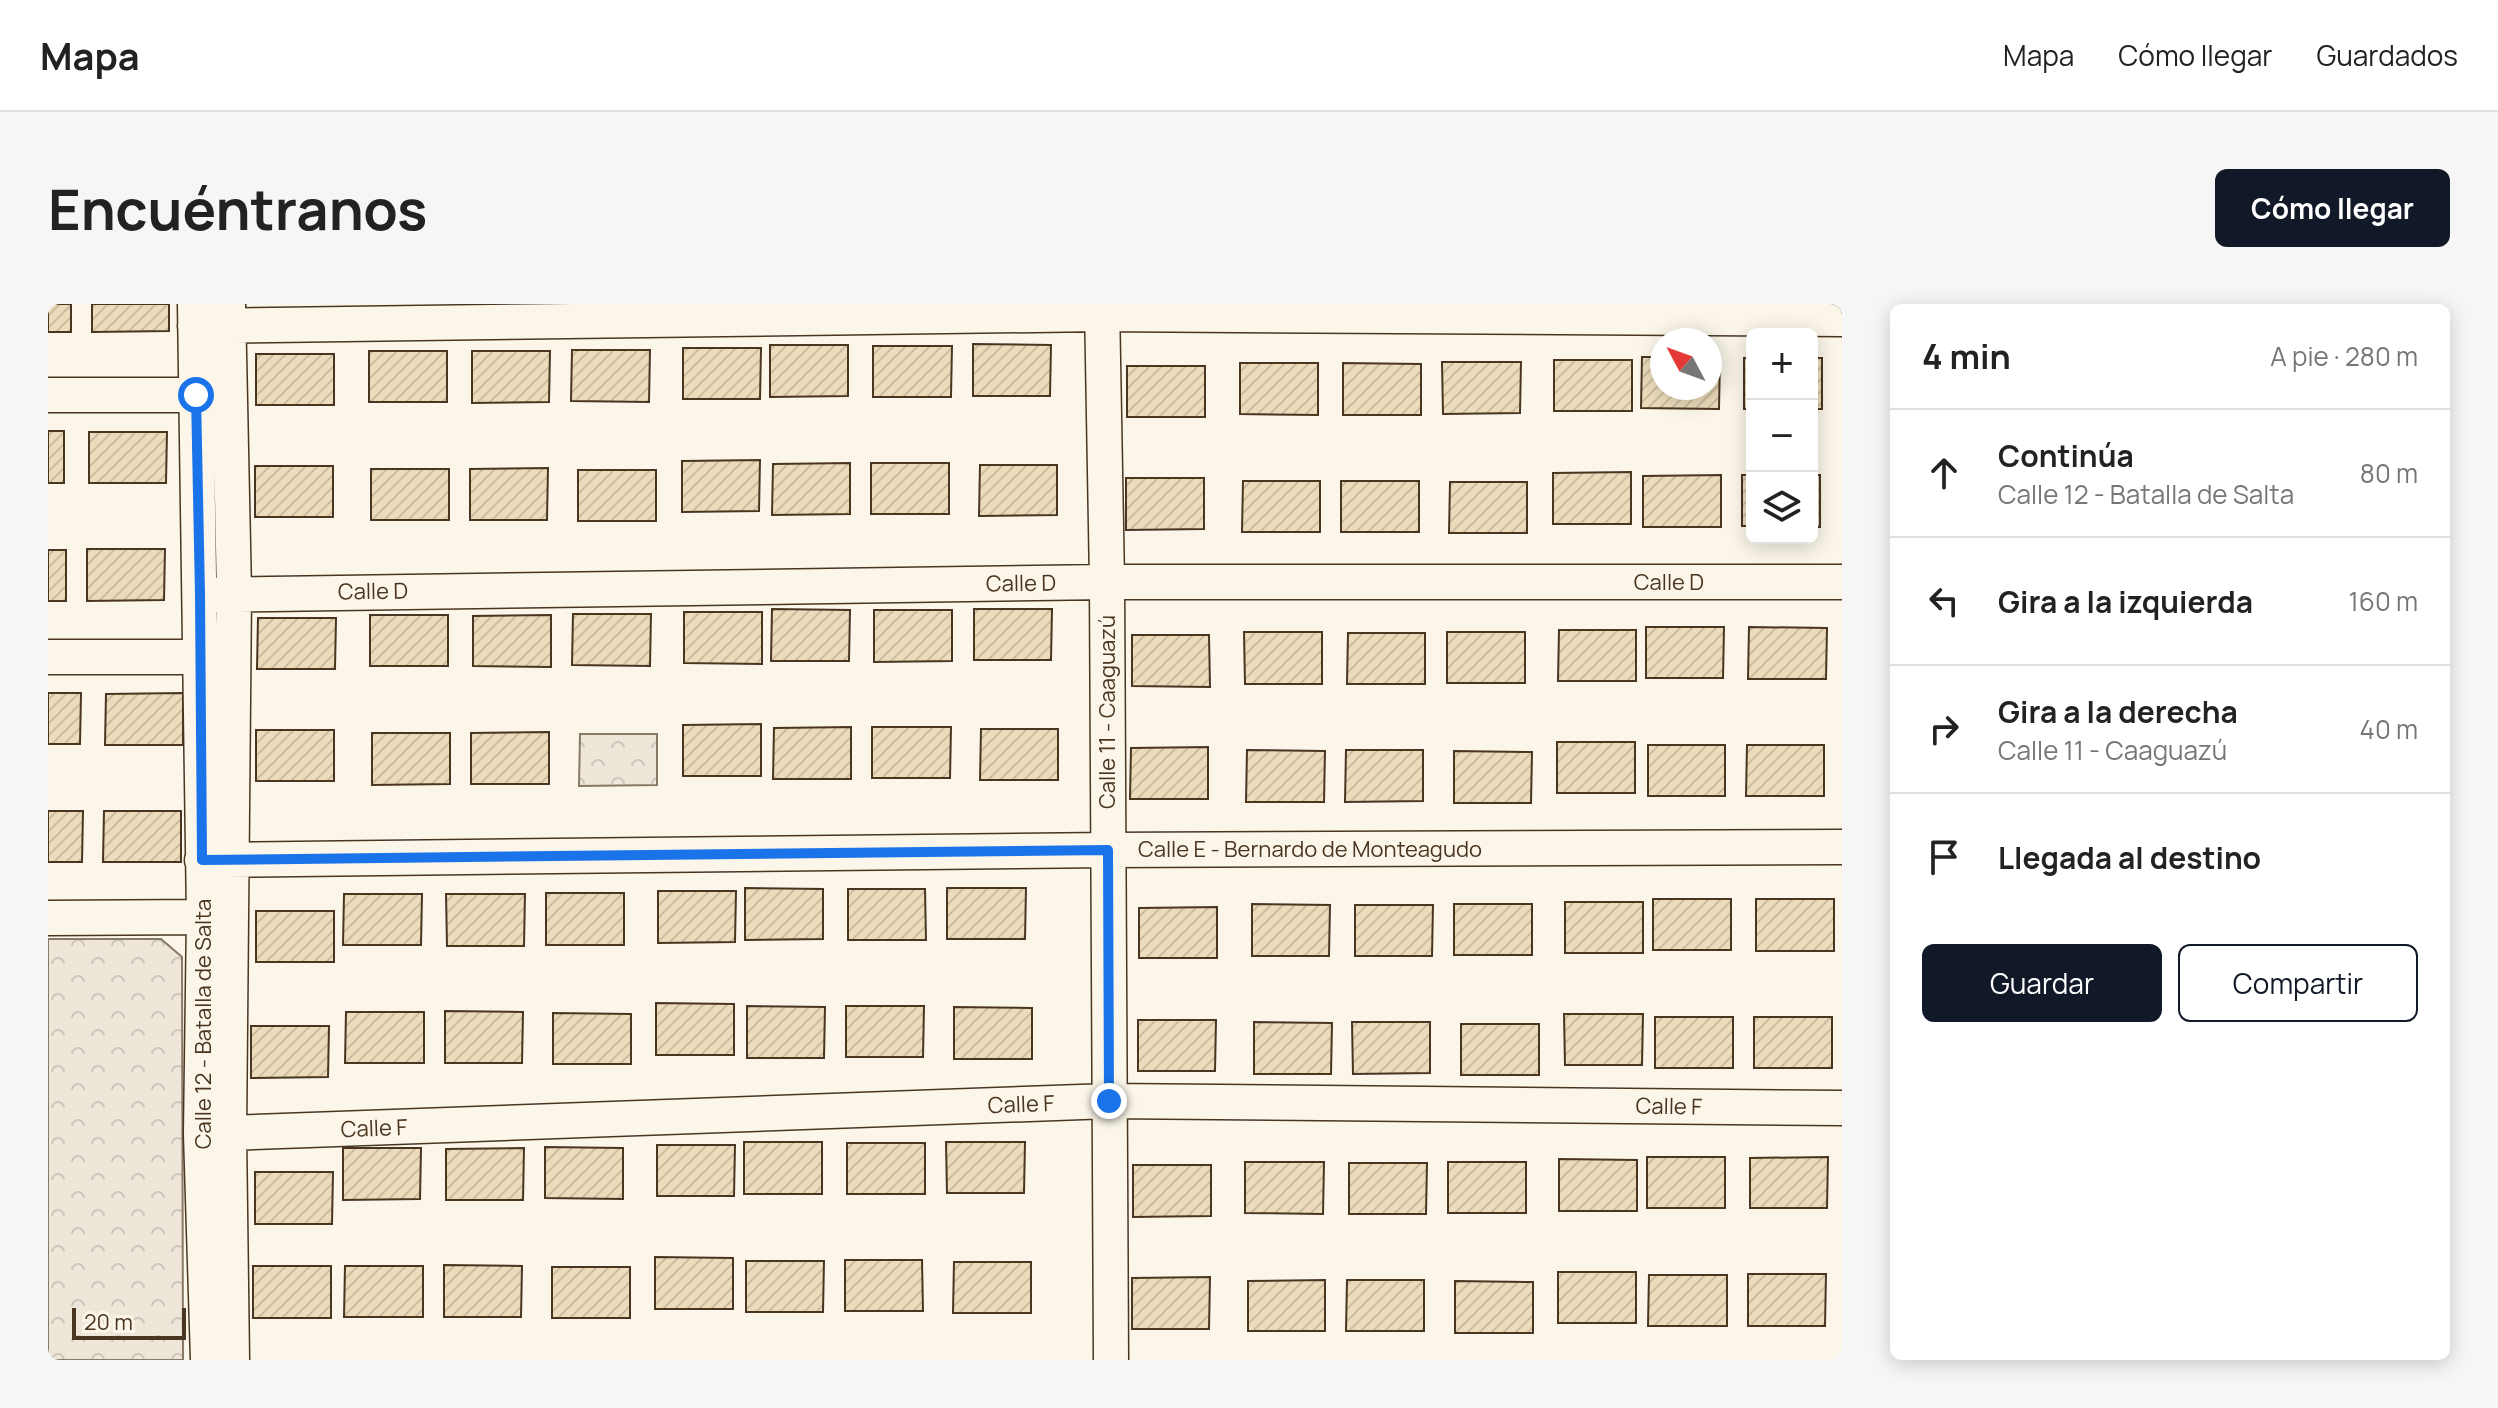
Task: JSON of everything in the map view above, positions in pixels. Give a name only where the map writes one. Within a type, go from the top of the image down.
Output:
[{"type":"street","points":[[212,315],[1102,309],[1842,319]]},
{"type":"street","name":"Calle 11 - Caaguazú","points":[[1102,309],[1107,582],[1111,1360]]},
{"type":"street","name":"Calle 12 - Batalla de Salta","points":[[212,315],[196,395],[200,657],[218,861],[204,917],[215,1134],[232,1360]]},
{"type":"street","name":"Calle 12 - Batalla de Salta","points":[[208,1360],[215,1134],[218,861],[234,593],[212,315]]},
{"type":"street","points":[[48,395],[196,395]]},
{"type":"street","name":"Calle D","points":[[200,595],[1107,582],[1842,582]]},
{"type":"street","points":[[48,657],[200,657]]},
{"type":"street","name":"Calle E - Bernardo de Monteagudo","points":[[218,861],[1108,850],[1842,847]]},
{"type":"street","points":[[48,918],[204,917]]},
{"type":"street","name":"Calle F","points":[[215,1134],[1109,1101],[1842,1108]]},
{"type":"green space","points":[[580,734],[657,734],[657,785],[579,786]]},
{"type":"green space","points":[[48,939],[161,939],[182,957],[183,1360],[48,1360]]},
{"type":"building","points":[[48,304],[71,304],[71,332],[48,332]]},
{"type":"building","points":[[92,304],[169,304],[169,331],[92,332]]},
{"type":"building","points":[[973,344],[1051,345],[1050,396],[973,396]]},
{"type":"building","points":[[770,345],[848,345],[848,396],[770,397]]},
{"type":"building","points":[[873,346],[952,346],[951,397],[873,397]]},
{"type":"building","points":[[683,348],[761,348],[760,399],[683,399]]},
{"type":"building","points":[[572,350],[650,350],[649,402],[571,401]]},
{"type":"building","points":[[369,351],[447,351],[447,402],[369,402]]},
{"type":"building","points":[[472,351],[550,351],[549,402],[472,403]]},
{"type":"building","points":[[256,354],[334,354],[334,405],[256,405]]},
{"type":"building","points":[[1642,357],[1650,357],[1650,400],[1719,400],[1719,409],[1641,408]]},
{"type":"building","points":[[1744,358],[1746,358],[1746,409]]},
{"type":"building","points":[[1818,358],[1822,358],[1822,409],[1818,409]]},
{"type":"building","points":[[1554,360],[1632,360],[1632,411],[1554,411]]},
{"type":"building","points":[[1442,362],[1521,362],[1520,413],[1443,414]]},
{"type":"building","points":[[1240,363],[1318,363],[1318,415],[1240,414]]},
{"type":"building","points":[[1343,363],[1421,364],[1421,415],[1343,415]]},
{"type":"building","points":[[1127,366],[1205,366],[1205,417],[1127,417]]},
{"type":"building","points":[[48,431],[64,431],[64,483],[48,483]]},
{"type":"building","points":[[89,432],[167,432],[166,483],[89,483]]},
{"type":"building","points":[[760,460],[759,511],[682,512],[682,461]]},
{"type":"building","points":[[850,463],[850,514],[772,515],[773,464]]},
{"type":"building","points":[[871,463],[949,463],[949,514],[871,514]]},
{"type":"building","points":[[980,465],[1057,465],[1057,515],[979,516]]},
{"type":"building","points":[[255,466],[333,466],[333,517],[255,517]]},
{"type":"building","points":[[548,468],[547,520],[470,520],[470,469]]},
{"type":"building","points":[[371,469],[449,469],[449,520],[371,520]]},
{"type":"building","points":[[578,470],[656,470],[656,521],[578,521]]},
{"type":"building","points":[[1631,472],[1631,524],[1553,524],[1553,473]]},
{"type":"building","points":[[1721,475],[1721,527],[1643,527],[1643,476]]},
{"type":"building","points":[[1742,475],[1746,475],[1746,526],[1742,526]]},
{"type":"building","points":[[1818,475],[1820,475],[1818,527]]},
{"type":"building","points":[[1126,478],[1204,478],[1204,529],[1126,530]]},
{"type":"building","points":[[1243,481],[1320,481],[1320,532],[1242,532]]},
{"type":"building","points":[[1341,481],[1419,481],[1419,532],[1341,532]]},
{"type":"building","points":[[1450,482],[1527,482],[1527,533],[1449,533]]},
{"type":"building","points":[[87,549],[165,549],[164,600],[87,601]]},
{"type":"building","points":[[48,550],[66,550],[66,601],[48,601]]},
{"type":"building","points":[[772,609],[850,610],[849,661],[771,661]]},
{"type":"building","points":[[974,609],[1052,609],[1051,660],[974,660]]},
{"type":"building","points":[[874,610],[952,610],[952,661],[874,662]]},
{"type":"building","points":[[684,612],[762,612],[762,664],[684,663]]},
{"type":"building","points":[[573,614],[651,614],[650,666],[572,665]]},
{"type":"building","points":[[370,615],[448,615],[448,666],[370,666]]},
{"type":"building","points":[[551,615],[551,667],[473,666],[473,616]]},
{"type":"building","points":[[258,618],[336,618],[335,669],[257,669]]},
{"type":"building","points":[[1646,627],[1724,627],[1723,678],[1646,678]]},
{"type":"building","points":[[1749,627],[1827,628],[1826,679],[1748,679]]},
{"type":"building","points":[[1559,630],[1636,630],[1636,681],[1558,681]]},
{"type":"building","points":[[1244,632],[1322,632],[1322,684],[1245,684]]},
{"type":"building","points":[[1447,632],[1525,632],[1525,683],[1447,683]]},
{"type":"building","points":[[1348,633],[1425,633],[1425,684],[1347,684]]},
{"type":"building","points":[[1132,635],[1209,635],[1210,687],[1132,686]]},
{"type":"building","points":[[48,693],[81,693],[80,744],[48,744]]},
{"type":"building","points":[[183,693],[183,745],[105,745],[106,694]]},
{"type":"building","points":[[761,724],[761,776],[683,776],[683,725]]},
{"type":"building","points":[[851,727],[851,779],[773,779],[774,728]]},
{"type":"building","points":[[872,727],[951,727],[950,778],[872,778]]},
{"type":"building","points":[[981,729],[1058,729],[1058,780],[980,780]]},
{"type":"building","points":[[256,730],[334,730],[334,781],[256,781]]},
{"type":"building","points":[[549,732],[549,784],[471,784],[471,733]]},
{"type":"building","points":[[372,733],[450,733],[450,784],[372,785]]},
{"type":"building","points":[[1557,742],[1635,742],[1635,793],[1557,793]]},
{"type":"building","points":[[1648,745],[1725,745],[1725,796],[1648,796]]},
{"type":"building","points":[[1747,745],[1824,745],[1824,796],[1746,796]]},
{"type":"building","points":[[1208,747],[1208,799],[1130,799],[1131,748]]},
{"type":"building","points":[[1247,750],[1325,751],[1324,802],[1246,802]]},
{"type":"building","points":[[1346,750],[1423,750],[1423,801],[1345,802]]},
{"type":"building","points":[[1454,751],[1532,752],[1531,803],[1454,803]]},
{"type":"building","points":[[48,811],[83,811],[82,862],[48,862]]},
{"type":"building","points":[[104,811],[181,811],[181,862],[103,862]]},
{"type":"building","points":[[745,888],[823,889],[823,939],[745,940]]},
{"type":"building","points":[[947,888],[1026,888],[1025,939],[947,939]]},
{"type":"building","points":[[848,889],[925,889],[926,940],[848,940]]},
{"type":"building","points":[[658,891],[736,891],[735,942],[658,943]]},
{"type":"building","points":[[546,893],[624,893],[624,945],[546,945]]},
{"type":"building","points":[[344,894],[422,894],[421,945],[343,945]]},
{"type":"building","points":[[446,894],[525,894],[524,946],[447,946]]},
{"type":"building","points":[[1653,899],[1731,899],[1731,950],[1653,950]]},
{"type":"building","points":[[1756,899],[1834,899],[1834,951],[1756,951]]},
{"type":"building","points":[[1565,902],[1643,902],[1643,953],[1565,953]]},
{"type":"building","points":[[1252,904],[1330,905],[1329,956],[1252,956]]},
{"type":"building","points":[[1454,904],[1532,904],[1532,955],[1454,955]]},
{"type":"building","points":[[1355,905],[1433,905],[1432,956],[1355,956]]},
{"type":"building","points":[[1217,907],[1217,958],[1139,958],[1139,908]]},
{"type":"building","points":[[256,911],[334,911],[334,962],[256,962]]},
{"type":"building","points":[[656,1003],[734,1004],[734,1055],[656,1055]]},
{"type":"building","points":[[747,1006],[825,1007],[824,1058],[747,1058]]},
{"type":"building","points":[[846,1006],[924,1006],[923,1057],[846,1057]]},
{"type":"building","points":[[954,1007],[1032,1008],[1032,1059],[954,1059]]},
{"type":"building","points":[[445,1011],[523,1012],[522,1063],[445,1063]]},
{"type":"building","points":[[346,1012],[424,1012],[424,1063],[345,1063]]},
{"type":"building","points":[[553,1013],[631,1014],[631,1064],[553,1064]]},
{"type":"building","points":[[1564,1014],[1643,1014],[1642,1065],[1565,1065]]},
{"type":"building","points":[[1655,1017],[1733,1017],[1733,1068],[1655,1068]]},
{"type":"building","points":[[1754,1017],[1832,1017],[1832,1068],[1754,1068]]},
{"type":"building","points":[[1138,1020],[1216,1020],[1215,1071],[1138,1071]]},
{"type":"building","points":[[1254,1022],[1332,1023],[1331,1074],[1254,1074]]},
{"type":"building","points":[[1352,1022],[1430,1022],[1430,1073],[1353,1074]]},
{"type":"building","points":[[1461,1024],[1539,1024],[1539,1075],[1461,1075]]},
{"type":"building","points":[[251,1026],[329,1026],[328,1077],[251,1078]]},
{"type":"building","points":[[744,1142],[822,1142],[822,1194],[744,1194]]},
{"type":"building","points":[[946,1142],[1025,1142],[1024,1193],[947,1193]]},
{"type":"building","points":[[847,1143],[925,1143],[925,1194],[847,1194]]},
{"type":"building","points":[[657,1145],[735,1145],[734,1196],[657,1196]]},
{"type":"building","points":[[545,1147],[623,1148],[623,1199],[545,1198]]},
{"type":"building","points":[[343,1148],[421,1148],[420,1199],[343,1200]]},
{"type":"building","points":[[524,1148],[523,1200],[446,1200],[446,1149]]},
{"type":"building","points":[[1647,1157],[1725,1157],[1725,1208],[1647,1208]]},
{"type":"building","points":[[1828,1157],[1827,1208],[1750,1208],[1750,1158]]},
{"type":"building","points":[[1559,1159],[1637,1160],[1637,1211],[1559,1211]]},
{"type":"building","points":[[1245,1162],[1324,1162],[1323,1214],[1245,1213]]},
{"type":"building","points":[[1448,1162],[1526,1162],[1526,1213],[1448,1213]]},
{"type":"building","points":[[1349,1163],[1427,1163],[1426,1214],[1349,1214]]},
{"type":"building","points":[[1133,1165],[1211,1165],[1211,1216],[1133,1217]]},
{"type":"building","points":[[255,1172],[333,1172],[332,1224],[255,1224]]},
{"type":"building","points":[[655,1257],[733,1258],[733,1309],[655,1309]]},
{"type":"building","points":[[845,1260],[922,1260],[923,1311],[845,1311]]},
{"type":"building","points":[[746,1261],[824,1261],[823,1312],[746,1312]]},
{"type":"building","points":[[954,1262],[1031,1262],[1031,1313],[953,1313]]},
{"type":"building","points":[[444,1265],[522,1266],[521,1317],[444,1317]]},
{"type":"building","points":[[253,1266],[331,1266],[331,1318],[253,1318]]},
{"type":"building","points":[[345,1266],[423,1266],[423,1317],[344,1317]]},
{"type":"building","points":[[552,1267],[630,1267],[630,1318],[552,1318]]},
{"type":"building","points":[[1558,1272],[1636,1272],[1636,1323],[1558,1323]]},
{"type":"building","points":[[1748,1274],[1826,1274],[1825,1326],[1748,1326]]},
{"type":"building","points":[[1649,1275],[1727,1275],[1727,1326],[1648,1326]]},
{"type":"building","points":[[1210,1277],[1209,1329],[1132,1329],[1132,1278]]},
{"type":"building","points":[[1325,1280],[1325,1331],[1248,1331],[1248,1281]]},
{"type":"building","points":[[1347,1280],[1424,1280],[1424,1331],[1346,1331]]},
{"type":"building","points":[[1455,1281],[1533,1282],[1533,1333],[1455,1333]]},
{"type":"route","points":[[196,395],[202,860],[1108,850],[1109,1101]]}]
